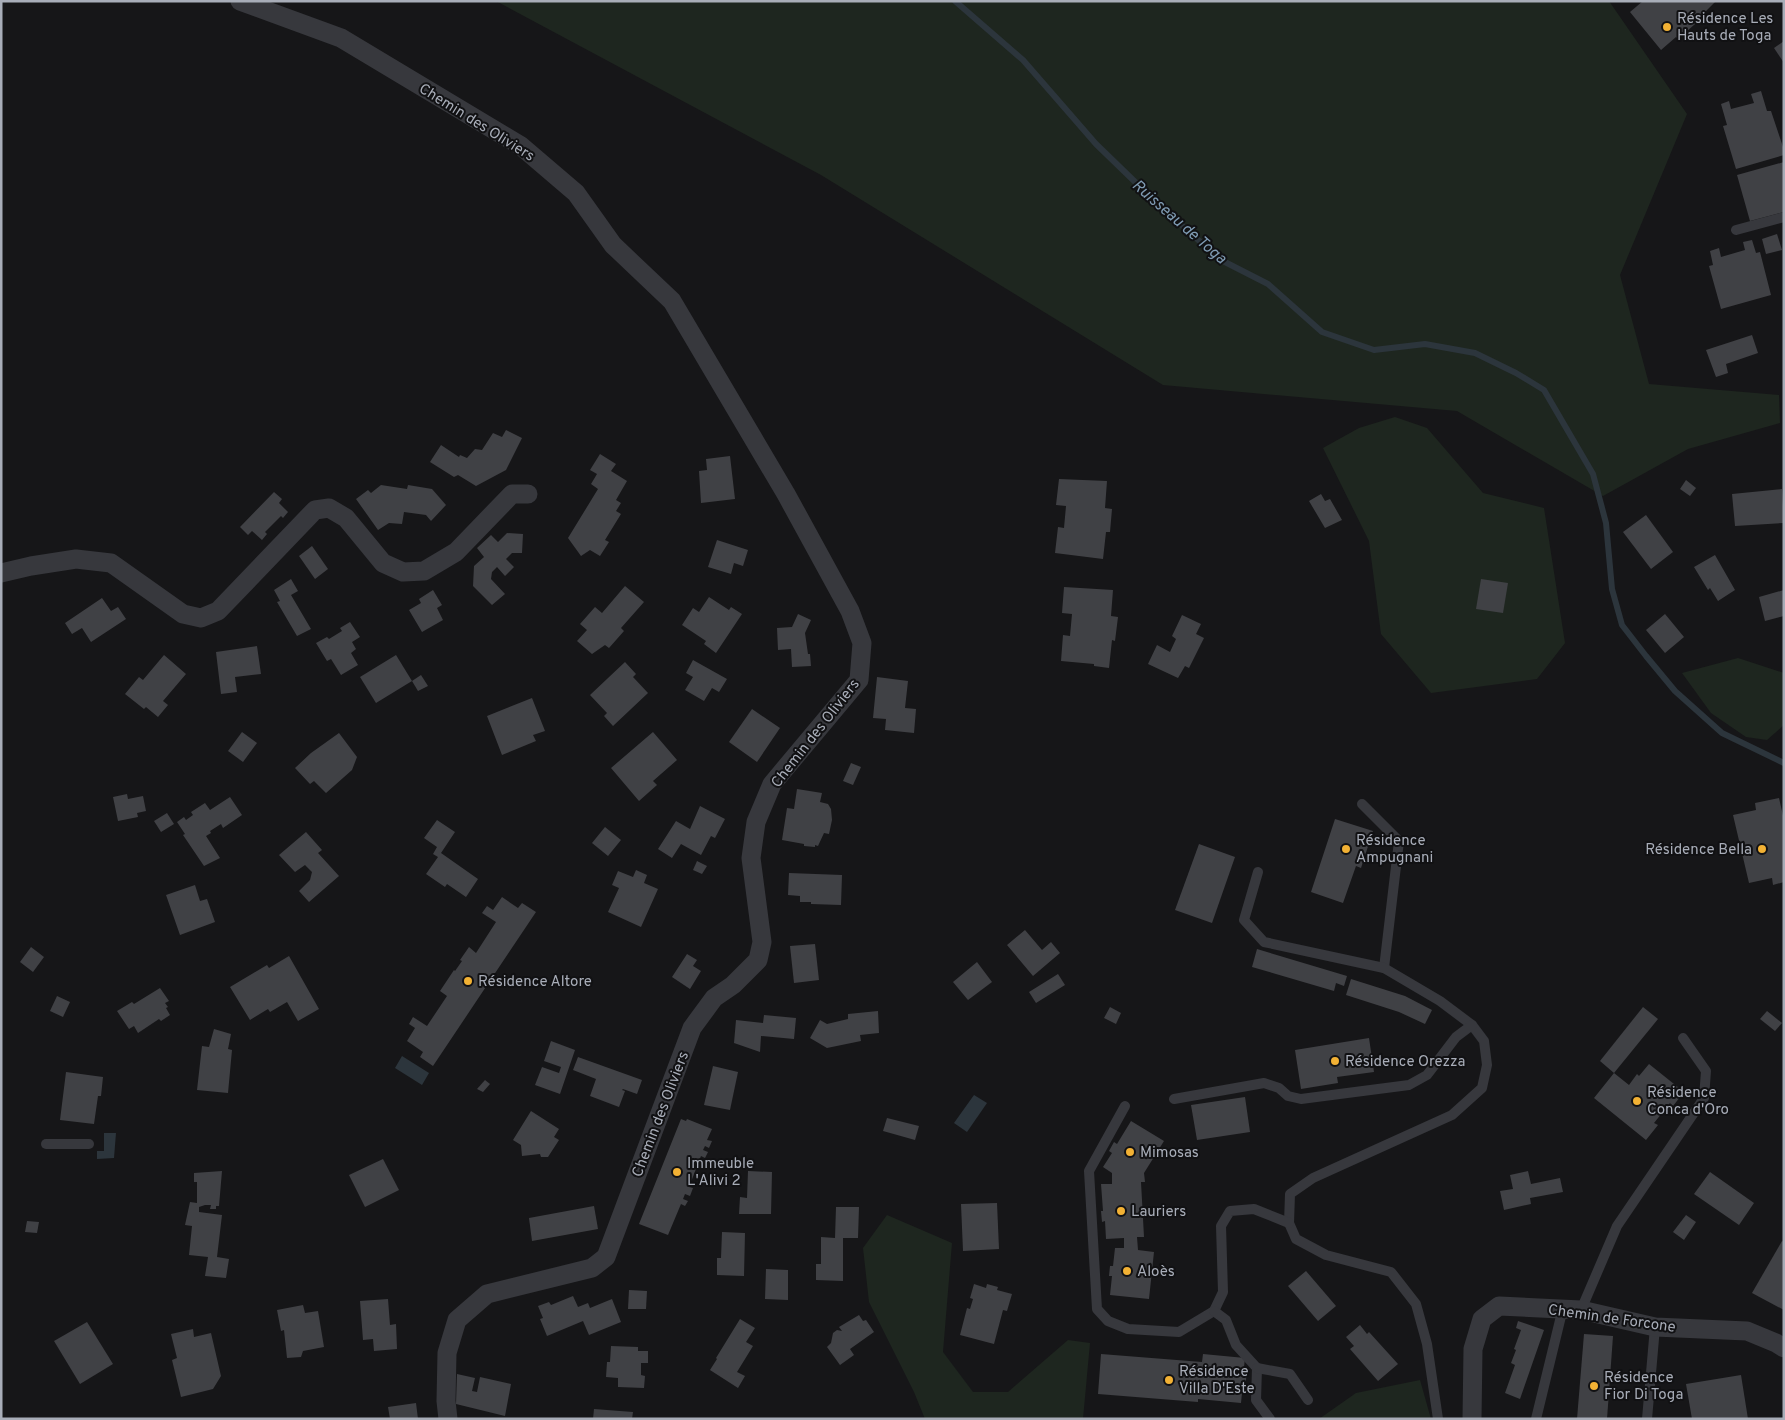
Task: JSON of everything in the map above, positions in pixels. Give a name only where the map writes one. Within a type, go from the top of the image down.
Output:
[{"type":"street","name":"Chemin des Oliviers","points":[[240,1],[341,38],[521,146],[576,193],[612,245],[672,301],[786,494],[850,611],[862,643],[859,680],[772,784],[756,822],[751,858],[762,942],[758,960],[734,984],[714,998],[692,1028],[606,1257],[592,1268],[487,1294],[457,1320],[447,1353],[446,1401],[448,1419]]},
{"type":"street","points":[[1,573],[76,559],[111,563],[183,614],[201,618],[218,611],[315,510],[329,508],[346,518],[383,563],[403,572],[424,571],[456,552],[512,494],[528,494]]},
{"type":"street","name":"Chemin de Forcone","points":[[1472,1419],[1473,1348],[1482,1319],[1498,1306],[1572,1309],[1655,1327],[1747,1331],[1784,1348]]},
{"type":"lane","points":[[1736,230],[1784,217]]},
{"type":"lane","points":[[1362,804],[1400,841],[1384,968]]},
{"type":"lane","points":[[1258,872],[1244,920],[1264,942],[1384,968],[1440,1001],[1472,1025],[1484,1042],[1487,1065],[1482,1088],[1452,1115],[1312,1178],[1290,1194],[1289,1223],[1296,1239],[1326,1255],[1390,1272],[1416,1304],[1427,1344],[1438,1419]]},
{"type":"lane","points":[[1174,1099],[1264,1082],[1278,1088],[1288,1096],[1301,1099],[1409,1084],[1427,1075],[1456,1037],[1472,1025]]},
{"type":"lane","points":[[1536,1419],[1572,1309],[1617,1226],[1704,1098],[1706,1071],[1683,1038]]},
{"type":"lane","points":[[1125,1106],[1089,1171],[1097,1309],[1108,1321],[1128,1329],[1179,1332],[1214,1311],[1223,1292],[1221,1226],[1230,1211],[1254,1209],[1289,1223]]},
{"type":"lane","points":[[46,1144],[89,1144]]},
{"type":"lane","points":[[1214,1311],[1226,1320],[1236,1345],[1257,1368],[1290,1374],[1308,1400]]},
{"type":"lane","points":[[1647,1419],[1655,1327]]},
{"type":"lane","points":[[1257,1368],[1256,1400],[1270,1419]]},
{"type":"shaded area","points":[[496,1],[1609,1],[1687,114],[1620,275],[1649,384],[1779,395],[1780,423],[1688,449],[1603,496],[1457,411],[1163,385],[821,175]]},
{"type":"shaded area","points":[[1395,417],[1427,428],[1483,493],[1544,508],[1565,643],[1537,679],[1431,693],[1381,634],[1369,541],[1323,448],[1359,428]]},
{"type":"shaded area","points":[[1738,658],[1784,673],[1784,725],[1767,740],[1746,737],[1711,713],[1682,673]]},
{"type":"shaded area","points":[[402,1056],[429,1073],[422,1085],[395,1068]]},
{"type":"shaded area","points":[[974,1095],[987,1103],[967,1132],[954,1123]]},
{"type":"shaded area","points":[[104,1133],[116,1133],[114,1158],[97,1159],[97,1151],[104,1151]]},
{"type":"shaded area","points":[[887,1215],[952,1243],[943,1352],[973,1392],[1008,1392],[1068,1340],[1090,1343],[1083,1419],[925,1419],[914,1392],[869,1302],[863,1248]]},
{"type":"shaded area","points":[[1420,1380],[1431,1419],[1319,1419],[1356,1393]]},
{"type":"building","name":"Résidence Les Hauts de Toga","points":[[1643,1],[1716,1],[1702,15],[1703,17],[1678,39],[1676,37],[1661,50],[1630,12]]},
{"type":"building","points":[[1784,41],[1784,63],[1774,48]]},
{"type":"building","points":[[1761,91],[1767,111],[1771,111],[1784,155],[1736,169],[1723,126],[1727,125],[1721,104],[1729,101],[1731,109],[1754,103],[1751,94]]},
{"type":"building","points":[[1784,162],[1784,212],[1750,221],[1737,175]]},
{"type":"building","points":[[1777,234],[1782,250],[1766,254],[1762,239]]},
{"type":"building","points":[[1752,240],[1756,253],[1760,252],[1771,295],[1721,309],[1709,266],[1713,265],[1710,251],[1719,248],[1721,257],[1745,250],[1743,242]]},
{"type":"building","points":[[1752,335],[1758,353],[1726,364],[1728,373],[1716,377],[1706,350]]},
{"type":"building","points":[[506,430],[522,438],[506,470],[476,486],[458,475],[454,477],[430,462],[441,445],[459,457],[460,455],[467,458],[475,449],[482,450],[493,433],[502,437]]},
{"type":"building","points":[[600,454],[616,464],[611,471],[627,481],[616,500],[621,503],[616,511],[621,514],[605,540],[609,542],[600,556],[590,550],[581,556],[568,538],[598,489],[591,484],[597,474],[590,470]]},
{"type":"building","points":[[730,456],[735,499],[701,503],[699,471],[707,470],[706,459]]},
{"type":"building","points":[[1059,479],[1107,481],[1105,508],[1112,509],[1110,532],[1106,532],[1103,559],[1055,553],[1058,527],[1064,528],[1066,506],[1056,505]]},
{"type":"building","points":[[1686,480],[1696,488],[1690,496],[1680,489]]},
{"type":"building","points":[[381,485],[407,489],[408,485],[432,489],[446,505],[431,521],[426,515],[404,512],[402,524],[389,523],[378,530],[356,499],[368,490],[371,493]]},
{"type":"building","points":[[1782,489],[1784,523],[1735,526],[1732,494]]},
{"type":"building","points":[[274,492],[282,499],[279,503],[288,512],[283,518],[281,516],[265,532],[267,534],[262,540],[252,531],[248,535],[240,527]]},
{"type":"building","points":[[1321,494],[1325,501],[1330,499],[1342,520],[1325,528],[1309,501]]},
{"type":"building","points":[[1646,515],[1673,552],[1651,569],[1623,532]]},
{"type":"building","points":[[507,533],[523,534],[522,553],[512,553],[506,559],[514,567],[505,576],[497,567],[492,572],[491,579],[505,594],[492,605],[473,586],[474,566],[484,557],[477,548],[491,535],[498,542]]},
{"type":"building","points":[[717,540],[748,550],[743,566],[734,563],[731,574],[708,567]]},
{"type":"building","points":[[312,546],[328,569],[315,579],[299,556]]},
{"type":"building","points":[[1715,555],[1735,590],[1718,601],[1710,588],[1708,590],[1694,567]]},
{"type":"building","points":[[291,579],[298,591],[291,595],[311,629],[297,636],[277,602],[280,601],[274,590]]},
{"type":"building","points":[[1481,579],[1508,583],[1503,613],[1476,609]]},
{"type":"building","points":[[625,586],[644,602],[621,628],[624,631],[609,648],[605,645],[592,654],[577,641],[587,630],[580,624],[595,607],[602,613]]},
{"type":"building","points":[[1064,587],[1113,590],[1111,616],[1118,617],[1115,641],[1112,640],[1109,668],[1094,666],[1094,664],[1061,661],[1063,635],[1070,636],[1072,614],[1062,613]]},
{"type":"building","points":[[433,590],[442,605],[437,608],[443,620],[422,632],[409,610],[421,603],[419,599]]},
{"type":"building","points":[[1784,590],[1784,616],[1765,621],[1759,597]]},
{"type":"building","points":[[709,597],[729,610],[731,607],[742,614],[716,653],[704,644],[706,641],[682,625],[693,608],[699,612]]},
{"type":"building","points":[[102,598],[111,611],[118,607],[126,619],[91,642],[82,628],[72,634],[65,623]]},
{"type":"building","points":[[798,614],[811,620],[805,633],[811,666],[792,667],[791,649],[778,650],[777,628],[792,627]]},
{"type":"building","points":[[1665,614],[1684,637],[1665,653],[1646,630]]},
{"type":"building","points":[[1182,615],[1201,624],[1196,634],[1204,638],[1189,668],[1185,666],[1178,678],[1148,664],[1157,645],[1170,652],[1176,639],[1172,636]]},
{"type":"building","points":[[350,622],[360,637],[352,642],[356,649],[351,653],[358,665],[341,675],[331,659],[327,661],[316,643],[327,637],[329,639],[342,631],[340,628]]},
{"type":"building","points":[[257,646],[261,674],[235,677],[237,692],[221,694],[216,652]]},
{"type":"building","points":[[164,655],[186,674],[163,701],[168,705],[158,717],[125,694],[139,677],[143,680]]},
{"type":"building","points":[[396,655],[412,681],[376,703],[360,677]]},
{"type":"building","points":[[693,660],[727,679],[719,692],[712,688],[704,701],[685,690],[693,677],[686,673]]},
{"type":"building","points":[[625,662],[636,674],[633,677],[648,693],[613,726],[604,716],[607,713],[590,695]]},
{"type":"building","points":[[421,675],[428,686],[418,691],[412,681]]},
{"type":"building","points":[[877,677],[908,681],[905,708],[916,709],[914,733],[885,730],[886,719],[873,718]]},
{"type":"building","points":[[532,698],[545,731],[533,735],[536,741],[502,755],[487,716]]},
{"type":"building","points":[[752,709],[780,728],[757,762],[729,742]]},
{"type":"building","points":[[242,732],[257,743],[243,762],[228,751]]},
{"type":"building","points":[[653,732],[677,760],[653,781],[657,785],[639,801],[611,768]]},
{"type":"building","points":[[339,733],[357,757],[352,770],[326,793],[314,781],[310,784],[295,768],[311,753]]},
{"type":"building","points":[[851,763],[861,767],[853,785],[843,781]]},
{"type":"building","points":[[797,789],[822,793],[820,802],[828,804],[831,809],[832,820],[829,834],[824,833],[818,846],[804,846],[804,844],[782,840],[787,808],[794,809]]},
{"type":"building","points":[[127,794],[128,799],[143,796],[146,811],[137,813],[138,817],[118,821],[113,797]]},
{"type":"building","points":[[230,797],[242,815],[223,828],[221,824],[206,836],[220,858],[204,866],[183,835],[185,834],[177,822],[184,817],[186,820],[193,815],[191,812],[205,803],[210,810]]},
{"type":"building","name":"Résidence Bella","points":[[1779,798],[1784,820],[1784,882],[1773,885],[1772,878],[1749,883],[1733,815],[1756,810],[1755,803]]},
{"type":"building","points":[[700,806],[725,819],[715,838],[711,836],[701,855],[681,844],[672,858],[658,849],[676,821],[690,829]]},
{"type":"building","points":[[167,813],[174,824],[161,832],[154,821]]},
{"type":"building","name":"Résidence Ampugnani","points":[[1335,819],[1373,831],[1361,868],[1356,866],[1343,903],[1311,892]]},
{"type":"building","points":[[437,820],[455,832],[441,853],[478,879],[466,897],[447,884],[445,887],[426,874],[438,857],[433,854],[437,847],[424,838]]},
{"type":"building","points":[[605,827],[621,840],[608,856],[592,843]]},
{"type":"building","points":[[306,832],[322,850],[318,853],[339,876],[309,902],[299,891],[310,880],[312,872],[305,865],[295,872],[279,855]]},
{"type":"building","points":[[1199,844],[1235,857],[1212,923],[1175,910]]},
{"type":"building","points":[[697,861],[707,866],[702,874],[693,870]]},
{"type":"building","points":[[636,870],[647,875],[644,883],[658,889],[641,927],[608,912],[619,888],[612,885],[618,871],[633,877]]},
{"type":"building","points":[[789,873],[842,875],[841,905],[800,902],[800,896],[788,895]]},
{"type":"building","points":[[195,885],[200,901],[207,899],[215,922],[180,935],[166,895]]},
{"type":"building","name":"Résidence Altore","points":[[502,897],[518,908],[522,903],[536,912],[433,1066],[420,1057],[423,1052],[407,1041],[415,1028],[409,1024],[413,1017],[427,1026],[447,996],[440,991],[462,961],[460,960],[469,947],[476,953],[496,922],[482,913],[487,906],[493,910]]},
{"type":"building","points":[[1025,930],[1042,950],[1051,942],[1060,953],[1033,976],[1007,945]]},
{"type":"building","points":[[815,944],[819,980],[794,983],[790,946]]},
{"type":"building","points":[[31,947],[44,957],[33,972],[20,962]]},
{"type":"building","points":[[1257,949],[1347,976],[1344,986],[1336,983],[1334,991],[1252,967]]},
{"type":"building","points":[[687,954],[697,960],[693,966],[701,971],[690,989],[672,977]]},
{"type":"building","points":[[289,956],[319,1009],[298,1021],[287,1002],[270,1012],[268,1009],[250,1020],[230,987],[267,965],[269,968]]},
{"type":"building","points":[[977,962],[992,982],[968,1000],[953,982]]},
{"type":"building","points":[[1058,974],[1065,985],[1036,1003],[1029,992]]},
{"type":"building","points":[[1351,979],[1405,996],[1432,1010],[1425,1024],[1399,1012],[1346,995]]},
{"type":"building","points":[[160,988],[169,1001],[165,1003],[170,1015],[161,1021],[159,1019],[138,1033],[134,1026],[129,1029],[117,1011],[132,1002],[134,1004]]},
{"type":"building","points":[[57,996],[70,1002],[63,1017],[50,1011]]},
{"type":"building","points":[[1110,1007],[1121,1013],[1116,1024],[1104,1018]]},
{"type":"building","points":[[1643,1007],[1658,1019],[1614,1073],[1600,1061]]},
{"type":"building","points":[[878,1011],[879,1033],[860,1035],[861,1041],[827,1048],[810,1038],[820,1020],[827,1024],[848,1019],[848,1014]]},
{"type":"building","points":[[1767,1011],[1782,1023],[1775,1031],[1760,1019]]},
{"type":"building","points":[[764,1015],[796,1018],[794,1039],[761,1036],[760,1052],[734,1043],[736,1020],[763,1023]]},
{"type":"building","points":[[214,1029],[231,1034],[228,1049],[232,1050],[228,1093],[197,1090],[202,1046],[209,1047]]},
{"type":"building","name":"Résidence Orezza","points":[[1369,1038],[1374,1072],[1337,1077],[1338,1083],[1301,1089],[1295,1050]]},
{"type":"building","points":[[551,1041],[575,1050],[560,1094],[535,1085],[542,1067],[559,1073],[561,1067],[544,1061]]},
{"type":"building","points":[[578,1057],[642,1080],[637,1094],[623,1089],[625,1091],[619,1107],[590,1096],[596,1079],[573,1070]]},
{"type":"building","name":"Résidence Conca d'Oro","points":[[1649,1064],[1684,1092],[1673,1106],[1670,1103],[1654,1123],[1658,1125],[1646,1140],[1594,1098],[1614,1073],[1629,1085],[1637,1074],[1639,1076]]},
{"type":"building","points":[[713,1066],[738,1072],[730,1110],[704,1105]]},
{"type":"building","points":[[66,1072],[103,1077],[101,1096],[98,1096],[94,1124],[60,1120]]},
{"type":"building","points":[[485,1080],[490,1084],[483,1092],[477,1089]]},
{"type":"building","points":[[1245,1097],[1250,1132],[1197,1140],[1191,1105]]},
{"type":"building","points":[[531,1111],[559,1129],[554,1137],[559,1140],[548,1157],[541,1157],[540,1154],[522,1156],[521,1145],[513,1140]]},
{"type":"building","points":[[887,1118],[919,1126],[915,1140],[883,1131]]},
{"type":"building","name":"Immeuble L'Alivi 2","points":[[681,1119],[686,1121],[687,1119],[712,1129],[707,1140],[712,1141],[709,1148],[705,1146],[703,1150],[708,1152],[705,1158],[701,1156],[689,1187],[693,1188],[690,1196],[685,1194],[683,1199],[688,1201],[685,1206],[681,1204],[668,1235],[639,1224]]},
{"type":"building","points":[[1131,1121],[1164,1141],[1144,1173],[1145,1182],[1141,1182],[1144,1237],[1137,1237],[1138,1250],[1154,1252],[1149,1299],[1110,1295],[1112,1276],[1109,1276],[1110,1266],[1113,1266],[1115,1248],[1124,1248],[1124,1238],[1106,1239],[1105,1221],[1102,1222],[1101,1184],[1112,1184],[1112,1173],[1103,1167],[1112,1153],[1109,1151],[1114,1142],[1117,1144]]},
{"type":"building","points":[[383,1159],[399,1190],[365,1207],[349,1175]]},
{"type":"building","points":[[222,1171],[219,1206],[216,1206],[216,1209],[210,1209],[211,1205],[205,1205],[199,1207],[199,1212],[222,1215],[217,1257],[229,1259],[226,1278],[205,1276],[208,1257],[189,1255],[192,1226],[185,1225],[190,1202],[197,1203],[197,1182],[194,1182],[194,1173]]},
{"type":"building","points":[[748,1171],[772,1172],[771,1214],[739,1214],[740,1197],[747,1198]]},
{"type":"building","points":[[1528,1171],[1531,1184],[1560,1178],[1563,1192],[1530,1198],[1531,1204],[1504,1210],[1500,1191],[1513,1189],[1510,1175]]},
{"type":"building","points":[[1710,1172],[1754,1203],[1739,1225],[1694,1194]]},
{"type":"building","points":[[997,1203],[999,1249],[963,1251],[961,1204]]},
{"type":"building","points":[[594,1206],[598,1229],[532,1241],[529,1218]]},
{"type":"building","points":[[836,1207],[859,1207],[858,1238],[843,1238],[843,1281],[816,1280],[816,1264],[821,1264],[821,1237],[835,1238]]},
{"type":"building","points":[[1686,1215],[1696,1222],[1684,1240],[1673,1232]]},
{"type":"building","points":[[27,1221],[39,1222],[37,1233],[25,1232]]},
{"type":"building","points":[[722,1232],[745,1233],[744,1276],[717,1275],[717,1258],[721,1258]]},
{"type":"building","points":[[1782,1241],[1784,1242],[1784,1310],[1752,1293]]},
{"type":"building","points":[[766,1269],[788,1270],[788,1300],[765,1299]]},
{"type":"building","points":[[1306,1271],[1336,1306],[1318,1321],[1288,1286]]},
{"type":"building","points":[[974,1284],[986,1288],[987,1284],[998,1287],[997,1290],[1012,1294],[1007,1311],[1003,1310],[994,1344],[960,1335],[967,1308],[970,1309],[973,1299],[970,1298]]},
{"type":"building","points":[[629,1290],[647,1291],[646,1309],[628,1309]]},
{"type":"building","points":[[573,1296],[578,1307],[588,1303],[590,1308],[612,1299],[621,1322],[589,1335],[583,1321],[547,1336],[540,1319],[543,1318],[538,1306],[549,1302],[551,1305]]},
{"type":"building","points":[[388,1299],[390,1325],[396,1324],[397,1349],[374,1351],[373,1339],[363,1340],[360,1301]]},
{"type":"building","points":[[303,1305],[305,1313],[318,1311],[324,1347],[303,1351],[301,1357],[287,1358],[284,1330],[281,1331],[277,1310]]},
{"type":"building","points":[[859,1315],[863,1321],[866,1320],[874,1332],[850,1349],[854,1355],[840,1365],[827,1347],[831,1343],[833,1333],[837,1330],[842,1331],[839,1327]]},
{"type":"building","points":[[740,1319],[755,1328],[746,1342],[753,1346],[737,1372],[745,1376],[738,1388],[710,1370]]},
{"type":"building","points":[[1518,1321],[1544,1330],[1520,1399],[1505,1393],[1515,1365],[1511,1363],[1521,1330],[1516,1328]]},
{"type":"building","points":[[87,1322],[113,1364],[80,1384],[54,1341]]},
{"type":"building","points":[[1360,1325],[1367,1334],[1369,1332],[1398,1364],[1378,1381],[1350,1349],[1354,1346],[1346,1337]]},
{"type":"building","points":[[193,1329],[194,1337],[211,1333],[221,1376],[213,1389],[181,1397],[172,1360],[177,1358],[171,1334]]},
{"type":"building","name":"Résidence Fior Di Toga","points":[[1584,1334],[1613,1336],[1607,1419],[1577,1419]]},
{"type":"building","points":[[611,1346],[638,1347],[638,1351],[648,1351],[648,1363],[641,1363],[641,1375],[645,1376],[644,1388],[618,1387],[618,1378],[606,1377],[607,1362],[610,1362]]},
{"type":"building","name":"Résidence Villa D'Este","points":[[1101,1354],[1202,1362],[1203,1354],[1245,1358],[1244,1367],[1247,1367],[1245,1394],[1242,1393],[1241,1403],[1198,1399],[1198,1402],[1098,1394]]},
{"type":"building","points":[[457,1374],[475,1378],[472,1391],[477,1392],[480,1377],[511,1384],[505,1416],[456,1404]]},
{"type":"building","name":"Résidence Fior Di Toga","points":[[1741,1375],[1748,1419],[1692,1419],[1686,1384]]},
{"type":"building","points":[[416,1403],[418,1419],[390,1419],[388,1407]]},
{"type":"building","points":[[594,1409],[633,1412],[632,1419],[593,1419]]},
{"type":"waterway","name":"Ruisseau de Toga","points":[[955,1],[1023,60],[1096,144],[1162,208],[1221,260],[1268,284],[1322,332],[1374,350],[1425,344],[1475,353],[1516,373],[1544,390],[1593,474],[1606,523],[1612,589],[1622,625],[1675,691],[1722,733],[1784,763]]},
{"type":"place","name":"Résidence Les Hauts de Toga","points":[[1667,27]]},
{"type":"place","name":"Résidence Ampugnani","points":[[1346,849]]},
{"type":"place","name":"Résidence Bella","points":[[1762,849]]},
{"type":"place","name":"Résidence Altore","points":[[468,981]]},
{"type":"place","name":"Résidence Orezza","points":[[1335,1061]]},
{"type":"place","name":"Résidence Conca d'Oro","points":[[1637,1101]]},
{"type":"place","name":"Mimosas","points":[[1130,1152]]},
{"type":"place","name":"Immeuble L'Alivi 2","points":[[677,1172]]},
{"type":"place","name":"Lauriers","points":[[1121,1211]]},
{"type":"place","name":"Aloès","points":[[1127,1271]]},
{"type":"place","name":"Résidence Villa D'Este","points":[[1169,1380]]},
{"type":"place","name":"Résidence Fior Di Toga","points":[[1594,1386]]}]
